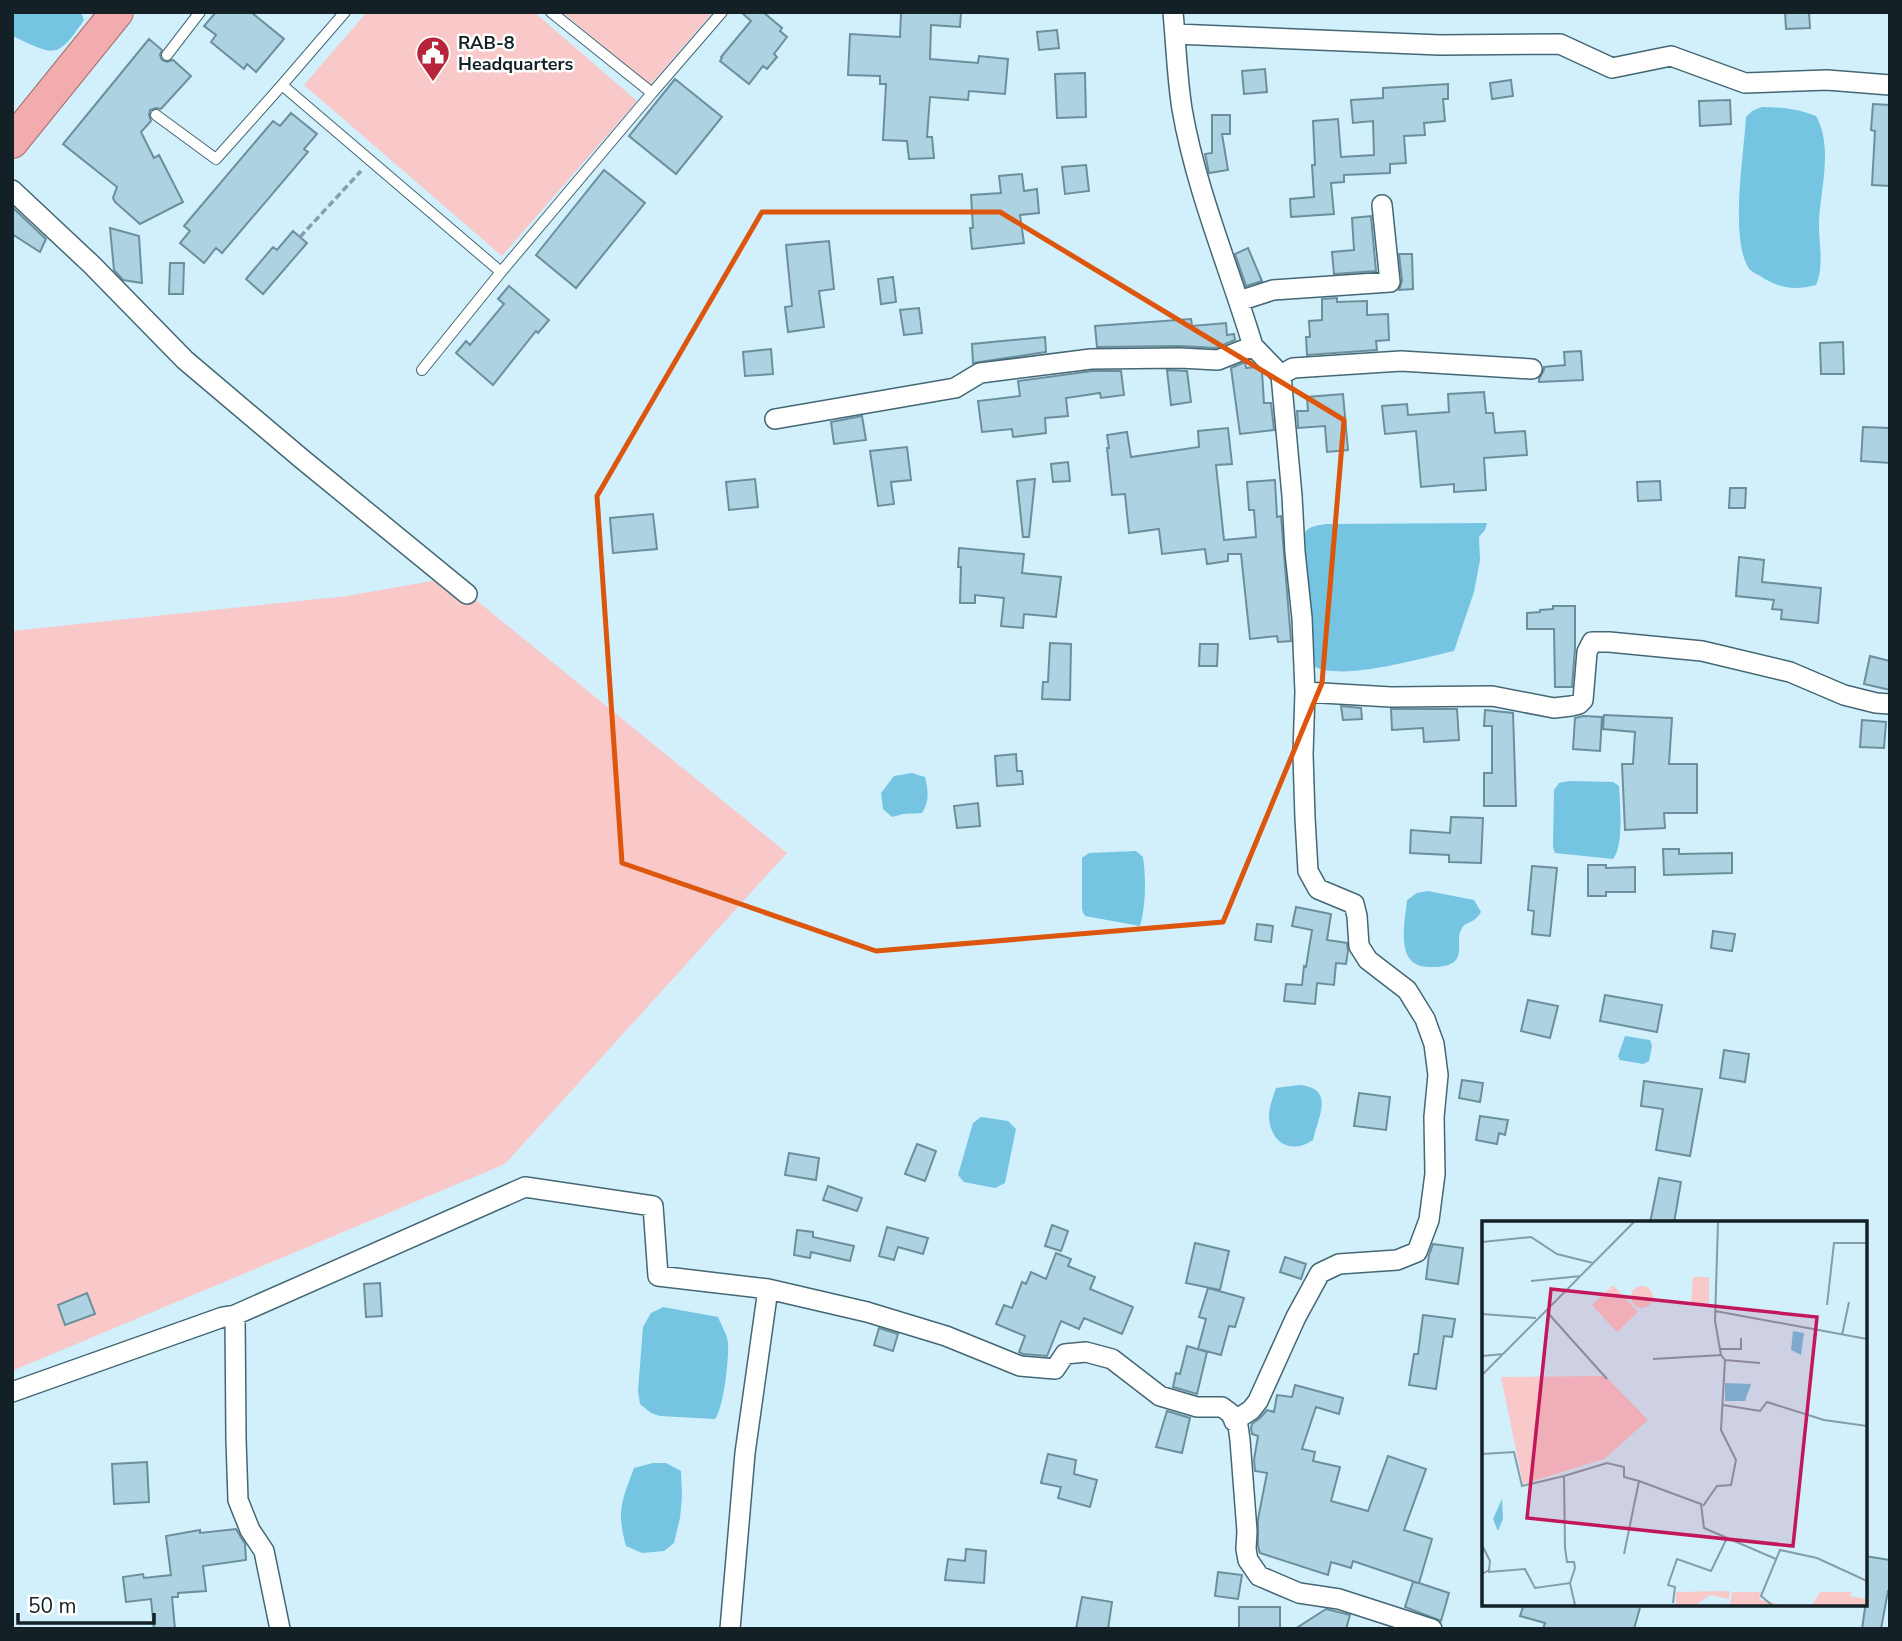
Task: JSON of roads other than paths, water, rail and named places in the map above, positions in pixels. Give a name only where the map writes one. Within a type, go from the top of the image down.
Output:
[{"type":"highway","points":[[12,142],[117,12]]},
{"type":"street","points":[[1173,12],[1182,107],[1205,199],[1253,346],[1281,374],[1302,618],[1305,692],[1303,779],[1308,871],[1318,889],[1354,904],[1359,946],[1368,960],[1407,990],[1425,1019],[1434,1044],[1438,1075],[1434,1117],[1435,1174],[1429,1220],[1417,1252],[1397,1260],[1339,1264],[1320,1273],[1296,1317],[1258,1401],[1251,1410],[1234,1421]]},
{"type":"street","points":[[1175,34],[1440,45],[1560,44],[1612,68],[1671,56],[1745,83],[1828,80],[1890,85]]},
{"type":"street","points":[[12,190],[92,265],[185,360],[302,460],[467,594]]},
{"type":"street","points":[[1240,301],[1273,290],[1390,282],[1382,205]]},
{"type":"street","points":[[775,419],[956,388],[980,373],[1091,359],[1219,360],[1253,346]]},
{"type":"street","points":[[1281,374],[1293,368],[1401,361],[1532,369]]},
{"type":"street","points":[[1305,692],[1391,697],[1492,696],[1554,708],[1571,706],[1583,700],[1590,645],[1592,642],[1609,642],[1702,651],[1790,673],[1844,695],[1890,704]]},
{"type":"street","points":[[12,1392],[235,1315],[524,1187],[653,1206],[658,1276],[768,1289],[867,1312],[946,1336],[1020,1366],[1055,1368],[1065,1354],[1086,1352],[1112,1359],[1160,1395],[1196,1407],[1222,1407],[1230,1413],[1238,1426],[1248,1560],[1259,1576],[1299,1593],[1339,1599],[1429,1628]]},
{"type":"street","points":[[730,1629],[745,1452],[768,1289]]},
{"type":"street","points":[[235,1315],[238,1500],[250,1530],[264,1551],[280,1629]]},
{"type":"lane","points":[[167,55],[200,12]]},
{"type":"lane","points":[[156,114],[216,159],[345,12]]},
{"type":"lane","points":[[551,12],[652,93]]},
{"type":"lane","points":[[422,370],[501,272],[722,12]]},
{"type":"lane","points":[[282,85],[501,272]]},
{"type":"water","points":[[12,12],[81,12],[84,20],[60,48],[46,50],[12,36]]},
{"type":"water","points":[[1762,107],[1790,109],[1816,116],[1821,128],[1825,167],[1819,220],[1820,269],[1816,285],[1793,288],[1774,283],[1750,270],[1743,253],[1739,216],[1746,117]]},
{"type":"water","points":[[1487,523],[1479,537],[1480,560],[1474,592],[1454,651],[1363,670],[1328,671],[1315,667],[1302,538],[1309,529],[1326,524]]},
{"type":"water","points":[[912,773],[925,777],[928,795],[925,809],[922,813],[892,817],[883,809],[881,793],[894,776]]},
{"type":"water","points":[[1613,782],[1619,786],[1620,835],[1613,859],[1555,853],[1554,790],[1559,783]]},
{"type":"water","points":[[1136,851],[1143,857],[1145,874],[1140,926],[1085,916],[1082,910],[1082,858],[1089,853]]},
{"type":"water","points":[[1428,891],[1474,900],[1481,912],[1462,928],[1457,958],[1446,966],[1418,965],[1406,952],[1404,931],[1407,900],[1417,893]]},
{"type":"water","points":[[1625,1036],[1650,1040],[1652,1046],[1649,1061],[1643,1064],[1620,1060],[1618,1056]]},
{"type":"water","points":[[1299,1085],[1317,1091],[1321,1097],[1321,1112],[1313,1140],[1290,1146],[1283,1144],[1273,1133],[1270,1109],[1276,1088]]},
{"type":"water","points":[[981,1117],[1008,1121],[1016,1129],[1005,1183],[995,1188],[964,1182],[958,1175],[973,1123]]},
{"type":"water","points":[[663,1307],[718,1317],[726,1336],[728,1350],[723,1394],[715,1419],[660,1416],[640,1404],[638,1391],[643,1327],[651,1313]]},
{"type":"water","points":[[666,1463],[681,1471],[680,1518],[674,1543],[664,1551],[642,1553],[626,1546],[621,1514],[634,1468]]},
{"type":"place","name":"RAB-8 Headquarters","points":[[433,83]]}]
